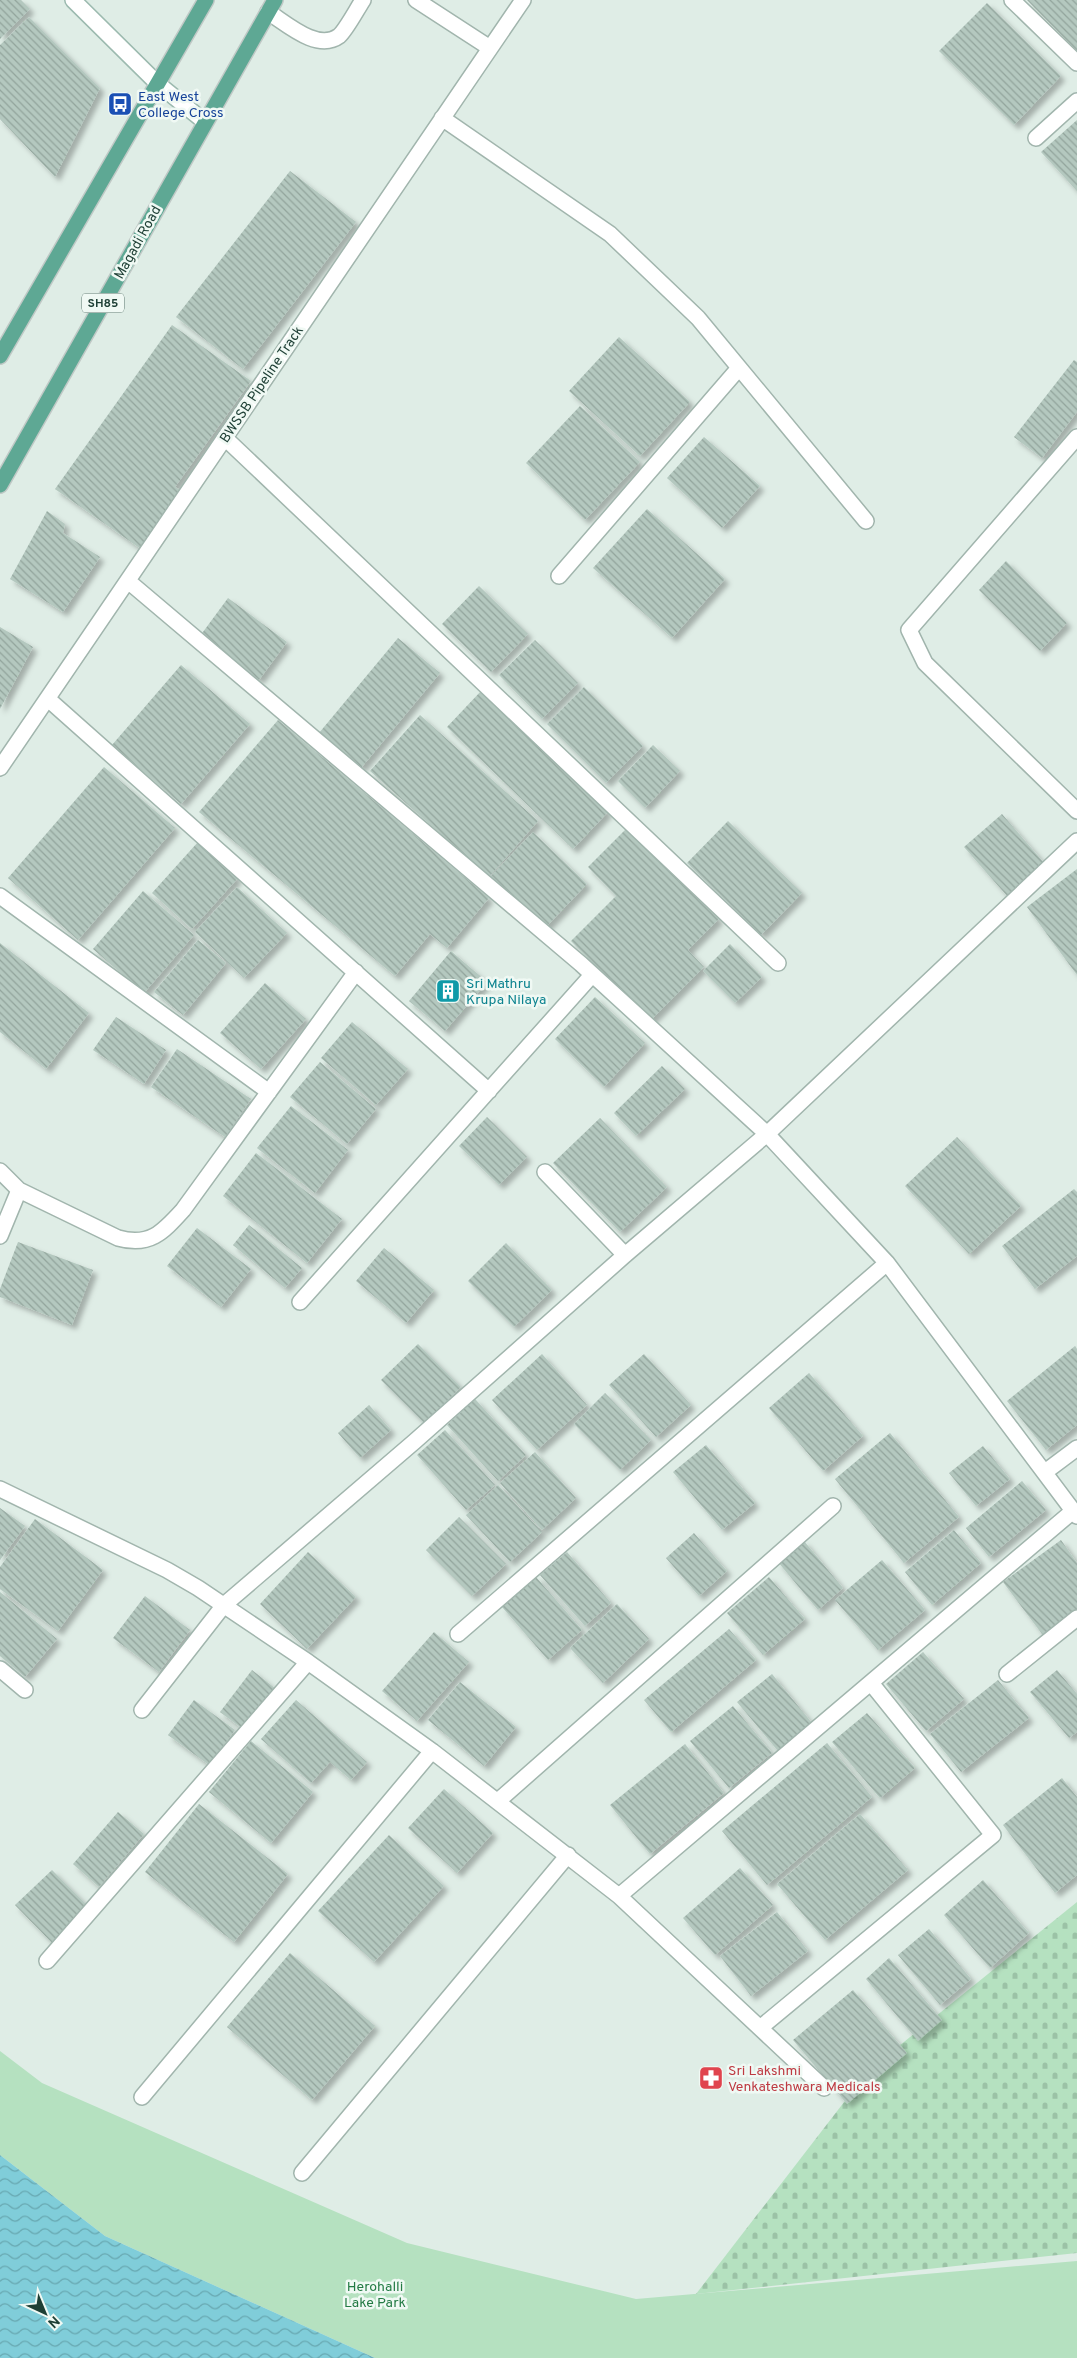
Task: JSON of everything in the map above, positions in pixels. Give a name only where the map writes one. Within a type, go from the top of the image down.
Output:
[{"type":"main road","points":[[0,356],[206,0]]},
{"type":"main road","name":"Magadi Road","points":[[0,485],[272,6]]},
{"type":"street","points":[[74,0],[157,83],[205,122]]},
{"type":"street","points":[[272,6],[308,37],[324,41],[339,36],[363,0]]},
{"type":"street","points":[[416,0],[490,48]]},
{"type":"street","name":"BWSSB Pipeline Track","points":[[0,768],[523,0]]},
{"type":"street","points":[[1012,0],[1077,63]]},
{"type":"street","points":[[1036,138],[1077,101]]},
{"type":"street","points":[[442,118],[610,234],[698,318],[866,521]]},
{"type":"street","points":[[559,576],[739,368]]},
{"type":"street","points":[[1077,437],[909,630],[925,663],[1077,811]]},
{"type":"street","points":[[225,438],[778,963]]},
{"type":"street","points":[[128,581],[592,975],[767,1134],[887,1263],[1075,1514],[871,1682],[619,1896]]},
{"type":"street","points":[[48,699],[488,1091]]},
{"type":"street","points":[[142,1710],[224,1605],[767,1134],[1077,841]]},
{"type":"street","points":[[0,896],[269,1092]]},
{"type":"street","points":[[0,1171],[20,1190],[118,1238],[132,1242],[151,1239],[166,1228],[183,1210],[356,972]]},
{"type":"street","points":[[300,1302],[592,975]]},
{"type":"street","points":[[545,1172],[626,1255]]},
{"type":"street","points":[[0,1236],[20,1190]]},
{"type":"street","points":[[458,1634],[887,1263]]},
{"type":"street","points":[[1045,1472],[1077,1448]]},
{"type":"street","points":[[0,1489],[167,1570],[224,1605],[308,1662],[432,1751],[619,1896],[824,2088]]},
{"type":"street","points":[[498,1801],[833,1506]]},
{"type":"street","points":[[1007,1674],[1077,1618]]},
{"type":"street","points":[[47,1961],[308,1662]]},
{"type":"street","points":[[0,1669],[25,1690]]},
{"type":"street","points":[[760,2028],[992,1835],[871,1682]]},
{"type":"street","points":[[142,2097],[432,1751]]},
{"type":"street","points":[[302,2173],[568,1855]]},
{"type":"green space","points":[[1077,1902],[1077,2253],[696,2294],[868,2071]]},
{"type":"green space","name":"Herohalli Lake Park","points":[[0,2051],[42,2083],[407,2243],[636,2299],[1077,2261],[1077,2358],[375,2358],[105,2236],[0,2155]]},
{"type":"water","points":[[0,2155],[105,2236],[375,2358],[0,2358]]},
{"type":"building","points":[[0,0],[21,0],[30,9],[0,39]]},
{"type":"building","points":[[1027,0],[1077,0],[1077,51]]},
{"type":"building","points":[[987,3],[1061,76],[1014,125],[939,51]]},
{"type":"building","points":[[29,17],[100,88],[55,177],[0,119],[0,45]]},
{"type":"building","points":[[1077,120],[1077,191],[1041,152]]},
{"type":"building","points":[[290,171],[356,222],[243,369],[176,317]]},
{"type":"building","points":[[172,325],[251,381],[175,487],[182,491],[141,549],[55,489]]},
{"type":"building","points":[[619,337],[690,402],[640,456],[569,391]]},
{"type":"building","points":[[1074,360],[1077,362],[1077,412],[1042,458],[1014,437]]},
{"type":"building","points":[[580,406],[640,462],[585,520],[526,463]]},
{"type":"building","points":[[704,437],[760,486],[722,528],[667,478]]},
{"type":"building","points":[[647,509],[725,579],[672,638],[593,568]]},
{"type":"building","points":[[47,511],[65,524],[63,533],[100,557],[63,612],[10,579]]},
{"type":"building","points":[[1006,561],[1067,623],[1040,651],[979,590]]},
{"type":"building","points":[[479,586],[528,634],[491,672],[442,624]]},
{"type":"building","points":[[228,598],[287,642],[259,680],[200,636]]},
{"type":"building","points":[[0,627],[33,647],[0,709]]},
{"type":"building","points":[[398,638],[440,673],[361,768],[319,733]]},
{"type":"building","points":[[535,640],[578,683],[542,719],[499,675]]},
{"type":"building","points":[[181,665],[250,724],[181,804],[112,745]]},
{"type":"building","points":[[584,687],[643,746],[606,783],[547,724]]},
{"type":"building","points":[[482,690],[608,812],[573,849],[447,727]]},
{"type":"building","points":[[420,715],[538,821],[489,877],[370,771]]},
{"type":"building","points":[[278,720],[489,898],[447,948],[430,934],[395,976],[199,812]]},
{"type":"building","points":[[653,745],[680,771],[645,808],[618,781]]},
{"type":"building","points":[[104,767],[175,828],[78,940],[8,878]]},
{"type":"building","points":[[1002,814],[1045,864],[1008,897],[964,847]]},
{"type":"building","points":[[728,821],[802,893],[761,935],[687,863]]},
{"type":"building","points":[[628,827],[719,919],[688,950],[704,967],[650,1021],[571,941],[616,896],[588,867]]},
{"type":"building","points":[[533,832],[587,884],[544,929],[490,877]]},
{"type":"building","points":[[198,842],[238,878],[192,929],[152,893]]},
{"type":"building","points":[[1077,869],[1077,975],[1027,907]]},
{"type":"building","points":[[237,887],[287,933],[244,978],[195,932]]},
{"type":"building","points":[[143,891],[194,935],[144,993],[93,949]]},
{"type":"building","points":[[198,940],[226,963],[183,1015],[154,992]]},
{"type":"building","points":[[0,943],[89,1013],[46,1069],[0,1032]]},
{"type":"building","points":[[730,944],[762,977],[735,1003],[703,971]]},
{"type":"building","name":"Sri Mathru Krupa Nilaya","points":[[451,951],[487,982],[445,1031],[409,1001]]},
{"type":"building","points":[[265,983],[306,1019],[261,1069],[220,1033]]},
{"type":"building","points":[[595,997],[645,1043],[604,1087],[555,1039]]},
{"type":"building","points":[[116,1017],[166,1050],[144,1084],[93,1050]]},
{"type":"building","points":[[352,1022],[408,1069],[376,1105],[321,1058]]},
{"type":"building","points":[[177,1049],[251,1099],[225,1137],[151,1087]]},
{"type":"building","points":[[320,1062],[376,1109],[347,1144],[290,1097]]},
{"type":"building","points":[[662,1066],[685,1089],[636,1136],[614,1113]]},
{"type":"building","points":[[291,1106],[348,1150],[315,1193],[257,1148]]},
{"type":"building","points":[[487,1117],[527,1157],[499,1185],[459,1146]]},
{"type":"building","points":[[600,1118],[667,1187],[620,1232],[553,1163]]},
{"type":"building","points":[[957,1137],[1021,1206],[969,1254],[905,1186]]},
{"type":"building","points":[[256,1153],[342,1219],[307,1263],[223,1196]]},
{"type":"building","points":[[1074,1189],[1077,1192],[1077,1256],[1035,1289],[1002,1246]]},
{"type":"building","points":[[249,1225],[302,1268],[285,1288],[233,1245]]},
{"type":"building","points":[[197,1228],[251,1269],[221,1307],[167,1266]]},
{"type":"building","points":[[18,1242],[93,1270],[72,1325],[0,1297],[0,1289]]},
{"type":"building","points":[[506,1243],[552,1290],[514,1327],[468,1281]]},
{"type":"building","points":[[384,1248],[434,1290],[406,1323],[356,1281]]},
{"type":"building","points":[[418,1344],[461,1387],[424,1423],[381,1380]]},
{"type":"building","points":[[1075,1346],[1077,1349],[1077,1425],[1046,1450],[1007,1401]]},
{"type":"building","points":[[542,1354],[587,1405],[537,1450],[492,1400]]},
{"type":"building","points":[[644,1354],[691,1405],[656,1437],[609,1385]]},
{"type":"building","points":[[809,1373],[863,1436],[823,1471],[769,1408]]},
{"type":"building","points":[[605,1393],[651,1440],[620,1470],[574,1424]]},
{"type":"building","points":[[475,1399],[526,1455],[498,1481],[447,1425]]},
{"type":"building","points":[[369,1405],[391,1430],[360,1458],[338,1433]]},
{"type":"building","points":[[445,1430],[495,1485],[466,1510],[417,1455]]},
{"type":"building","points":[[890,1433],[959,1517],[904,1563],[835,1479]]},
{"type":"building","points":[[706,1445],[755,1503],[722,1530],[673,1472]]},
{"type":"building","points":[[983,1446],[1010,1479],[976,1506],[949,1473]]},
{"type":"building","points":[[535,1452],[576,1498],[542,1530],[500,1483]]},
{"type":"building","points":[[1022,1481],[1046,1510],[989,1557],[966,1528]]},
{"type":"building","points":[[498,1485],[542,1532],[510,1562],[466,1515]]},
{"type":"building","points":[[0,1508],[25,1526],[0,1560]]},
{"type":"building","points":[[459,1517],[506,1564],[472,1596],[426,1550]]},
{"type":"building","points":[[35,1519],[103,1570],[58,1631],[0,1589],[0,1567]]},
{"type":"building","points":[[954,1530],[981,1563],[932,1605],[905,1572]]},
{"type":"building","points":[[694,1533],[727,1571],[699,1596],[666,1558]]},
{"type":"building","points":[[1061,1540],[1077,1563],[1077,1615],[1045,1638],[1003,1582]]},
{"type":"building","points":[[804,1541],[843,1588],[818,1610],[778,1562]]},
{"type":"building","points":[[308,1552],[356,1597],[307,1649],[260,1604]]},
{"type":"building","points":[[567,1552],[611,1603],[585,1626],[540,1575]]},
{"type":"building","points":[[882,1560],[925,1610],[878,1650],[835,1600]]},
{"type":"building","points":[[536,1577],[582,1630],[548,1660],[502,1607]]},
{"type":"building","points":[[769,1577],[805,1619],[763,1655],[727,1613]]},
{"type":"building","points":[[0,1592],[57,1639],[25,1677],[0,1656]]},
{"type":"building","points":[[145,1596],[190,1630],[159,1672],[113,1638]]},
{"type":"building","points":[[617,1604],[649,1639],[603,1683],[570,1648]]},
{"type":"building","points":[[729,1629],[756,1660],[671,1732],[644,1700]]},
{"type":"building","points":[[434,1632],[469,1662],[417,1721],[382,1691]]},
{"type":"building","points":[[923,1652],[964,1699],[926,1731],[886,1684]]},
{"type":"building","points":[[252,1670],[276,1689],[244,1730],[220,1712]]},
{"type":"building","points":[[1057,1670],[1077,1694],[1077,1732],[1069,1738],[1030,1692]]},
{"type":"building","points":[[772,1674],[812,1723],[778,1751],[737,1702]]},
{"type":"building","points":[[998,1680],[1029,1718],[961,1772],[930,1734]]},
{"type":"building","points":[[460,1682],[516,1727],[484,1766],[428,1720]]},
{"type":"building","points":[[194,1700],[235,1730],[209,1765],[168,1735]]},
{"type":"building","points":[[296,1700],[367,1762],[351,1780],[330,1762],[311,1783],[261,1739]]},
{"type":"building","points":[[733,1706],[772,1753],[729,1788],[690,1741]]},
{"type":"building","points":[[867,1713],[915,1768],[880,1798],[832,1742]]},
{"type":"building","points":[[251,1741],[313,1792],[271,1843],[209,1792]]},
{"type":"building","points":[[827,1743],[872,1797],[767,1885],[722,1831]]},
{"type":"building","points":[[685,1744],[724,1793],[650,1854],[610,1805]]},
{"type":"building","points":[[1062,1778],[1077,1797],[1077,1875],[1055,1893],[1003,1825]]},
{"type":"building","points":[[444,1789],[493,1833],[457,1873],[408,1828]]},
{"type":"building","points":[[199,1804],[288,1874],[234,1942],[145,1872]]},
{"type":"building","points":[[118,1812],[144,1834],[99,1887],[73,1864]]},
{"type":"building","points":[[860,1814],[908,1870],[825,1940],[777,1884]]},
{"type":"building","points":[[389,1835],[444,1886],[374,1962],[318,1911]]},
{"type":"building","points":[[740,1868],[773,1905],[715,1955],[683,1918]]},
{"type":"building","points":[[52,1870],[89,1907],[52,1943],[15,1905]]},
{"type":"building","points":[[983,1880],[1029,1933],[990,1968],[944,1915]]},
{"type":"building","points":[[777,1912],[808,1951],[751,1996],[720,1956]]},
{"type":"building","points":[[929,1929],[971,1979],[940,2005],[898,1955]]},
{"type":"building","points":[[290,1953],[375,2026],[312,2100],[227,2027]]},
{"type":"building","points":[[889,1958],[942,2020],[918,2041],[866,1979]]},
{"type":"building","points":[[853,1990],[907,2053],[847,2104],[793,2040]]},
{"type":"place","name":"East West College Cross","points":[[120,104]]},
{"type":"place","name":"Sri Mathru Krupa Nilaya","points":[[448,991]]},
{"type":"place","name":"Sri Lakshmi Venkateshwara Medicals","points":[[711,2078]]}]
